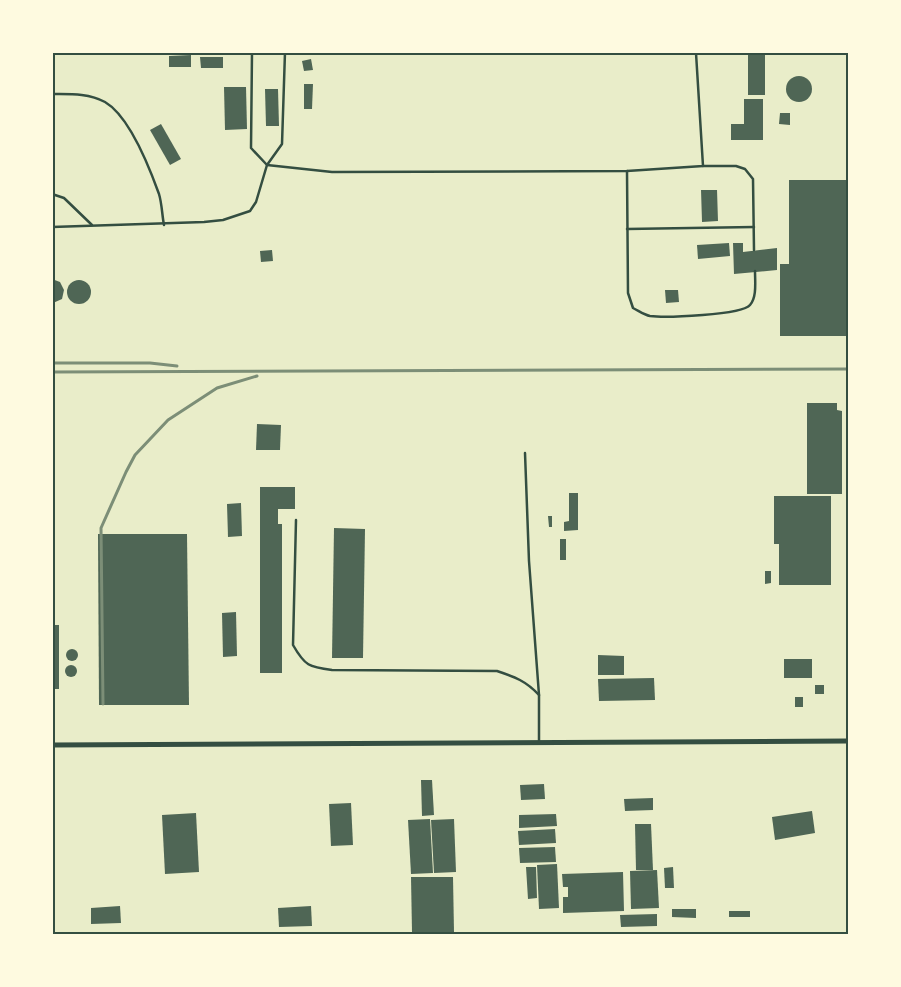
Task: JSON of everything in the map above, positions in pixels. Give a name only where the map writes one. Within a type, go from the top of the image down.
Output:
[{"type":"street","points":[[52,745],[848,741]]},
{"type":"lane","points":[[252,52],[251,148],[267,165],[332,172],[627,171],[703,166],[736,166],[745,169],[753,179],[754,250]]},
{"type":"lane","points":[[52,227],[164,225],[224,220],[250,211],[256,202],[267,165],[282,144],[285,52]]},
{"type":"lane","points":[[696,53],[703,166]]},
{"type":"lane","points":[[52,94],[90,96],[106,102],[117,112],[128,126],[142,152],[159,196],[164,225]]},
{"type":"lane","points":[[627,171],[628,293],[633,308],[648,316],[675,317],[736,311],[748,307],[754,299],[755,271]]},
{"type":"lane","points":[[52,194],[64,198],[93,226]]},
{"type":"lane","points":[[627,229],[754,227]]},
{"type":"lane","points":[[525,453],[539,743]]},
{"type":"lane","points":[[296,520],[293,645],[300,658],[313,668],[332,670],[497,672],[515,677],[529,684],[538,695]]},
{"type":"building","points":[[748,53],[765,53],[765,95],[748,95]]},
{"type":"building","points":[[191,55],[191,67],[169,67],[169,56]]},
{"type":"building","points":[[200,57],[223,57],[223,68],[201,68]]},
{"type":"building","points":[[311,59],[313,70],[304,71],[302,61]]},
{"type":"building","points":[[799,76],[808,80],[812,89],[808,98],[799,102],[790,98],[786,89],[790,80]]},
{"type":"building","points":[[304,84],[313,84],[312,109],[304,109]]},
{"type":"building","points":[[224,87],[246,87],[247,129],[225,130]]},
{"type":"building","points":[[265,89],[278,89],[279,126],[266,126]]},
{"type":"building","points":[[744,99],[763,99],[763,140],[731,140],[731,124],[744,124]]},
{"type":"building","points":[[780,113],[790,113],[790,125],[779,124]]},
{"type":"building","points":[[161,124],[181,159],[170,165],[150,130]]},
{"type":"building","points":[[789,180],[848,180],[848,336],[780,336],[780,264],[789,264]]},
{"type":"building","points":[[701,190],[717,190],[718,221],[702,222]]},
{"type":"building","points":[[729,243],[730,256],[698,259],[697,245]]},
{"type":"building","points":[[733,243],[743,243],[743,252],[777,248],[777,270],[734,274]]},
{"type":"building","points":[[272,250],[273,261],[261,262],[260,251]]},
{"type":"building","points":[[52,279],[60,282],[64,290],[62,299],[53,303]]},
{"type":"building","points":[[79,280],[84,281],[90,287],[90,297],[84,303],[79,304],[74,303],[68,297],[67,292],[68,287],[74,281]]},
{"type":"building","points":[[665,290],[678,290],[679,302],[666,303]]},
{"type":"building","points":[[807,403],[837,403],[837,410],[842,411],[842,494],[807,494]]},
{"type":"building","points":[[257,424],[281,425],[280,450],[256,450]]},
{"type":"building","points":[[260,487],[295,487],[295,509],[278,509],[278,524],[282,524],[282,673],[260,673]]},
{"type":"building","points":[[569,493],[578,493],[578,530],[564,531],[564,522],[569,521]]},
{"type":"building","points":[[774,496],[831,496],[831,585],[779,585],[779,544],[774,544]]},
{"type":"building","points":[[241,503],[242,536],[228,537],[227,504]]},
{"type":"building","points":[[548,516],[552,516],[552,527],[549,527]]},
{"type":"building","points":[[334,528],[365,529],[363,658],[332,658]]},
{"type":"building","points":[[98,534],[187,534],[189,705],[99,705]]},
{"type":"building","points":[[560,539],[566,539],[566,560],[560,560]]},
{"type":"building","points":[[52,564],[55,564],[55,620],[52,620]]},
{"type":"building","points":[[765,571],[771,571],[771,583],[765,584]]},
{"type":"building","points":[[236,612],[237,656],[223,657],[222,613]]},
{"type":"building","points":[[52,625],[59,625],[59,689],[52,689]]},
{"type":"building","points":[[70,649],[74,649],[78,655],[74,661],[70,661],[66,657],[66,653]]},
{"type":"building","points":[[598,655],[624,656],[624,675],[598,675]]},
{"type":"building","points":[[784,659],[812,659],[812,678],[784,678]]},
{"type":"building","points":[[69,665],[73,665],[77,671],[73,677],[69,677],[65,673],[65,669]]},
{"type":"building","points":[[654,678],[655,700],[599,701],[598,679]]},
{"type":"building","points":[[815,685],[824,685],[824,694],[815,694]]},
{"type":"building","points":[[795,697],[803,697],[803,707],[795,707]]},
{"type":"building","points":[[421,780],[432,780],[434,815],[422,816]]},
{"type":"building","points":[[544,784],[545,799],[521,800],[520,785]]},
{"type":"building","points":[[653,798],[653,810],[625,811],[624,799]]},
{"type":"building","points":[[351,803],[353,845],[331,846],[329,804]]},
{"type":"building","points":[[812,811],[815,833],[775,840],[772,817]]},
{"type":"building","points":[[196,813],[199,872],[165,874],[162,815]]},
{"type":"building","points":[[556,814],[557,826],[519,828],[519,815]]},
{"type":"building","points":[[430,819],[433,873],[411,874],[408,820]]},
{"type":"building","points":[[454,819],[456,872],[434,873],[431,820]]},
{"type":"building","points":[[635,824],[651,824],[653,870],[636,870]]},
{"type":"building","points":[[555,829],[556,843],[519,845],[518,831]]},
{"type":"building","points":[[555,847],[556,862],[520,863],[519,848]]},
{"type":"building","points":[[557,864],[559,908],[539,909],[537,865]]},
{"type":"building","points":[[526,867],[536,867],[537,898],[528,899]]},
{"type":"building","points":[[673,867],[674,888],[665,888],[664,868]]},
{"type":"building","points":[[657,870],[659,908],[631,909],[630,871]]},
{"type":"building","points":[[623,872],[624,911],[563,913],[563,897],[568,897],[568,887],[563,887],[562,874]]},
{"type":"building","points":[[411,877],[453,877],[454,932],[412,932]]},
{"type":"building","points":[[120,906],[121,923],[91,924],[91,908]]},
{"type":"building","points":[[311,906],[312,926],[279,927],[278,908]]},
{"type":"building","points":[[672,909],[696,909],[696,918],[672,917]]},
{"type":"building","points":[[729,911],[750,911],[750,917],[729,917]]},
{"type":"building","points":[[657,914],[657,926],[621,927],[620,915]]},
{"type":"railway","points":[[52,363],[150,363],[177,366]]},
{"type":"railway","points":[[52,372],[848,369]]},
{"type":"railway","points":[[103,704],[101,528],[126,472],[135,455],[168,420],[217,388],[257,376]]}]
